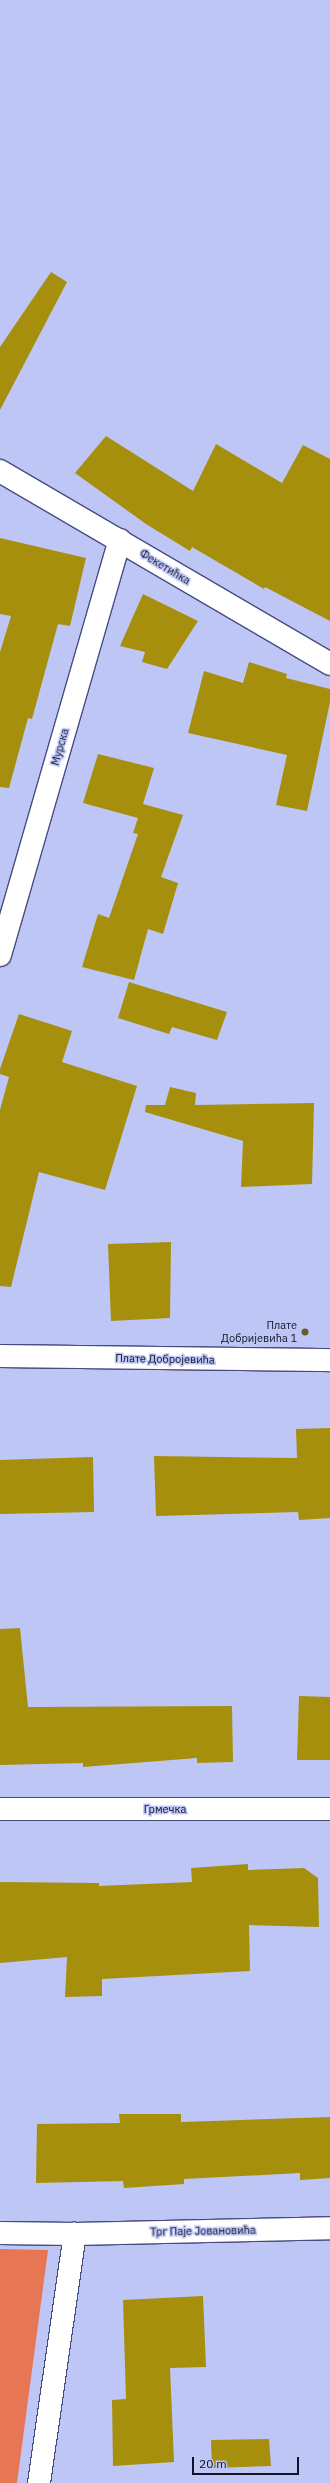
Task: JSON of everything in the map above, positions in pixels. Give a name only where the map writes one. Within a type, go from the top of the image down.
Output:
[{"type":"street","name":"Фекетићка","points":[[0,471],[330,664]]},
{"type":"street","name":"Мурска","points":[[0,955],[120,540]]},
{"type":"street","name":"Плате Добројевића","points":[[0,1356],[330,1360]]},
{"type":"street","name":"Грмечка","points":[[0,1809],[330,1809]]},
{"type":"street","name":"Трг Паје Јовановића","points":[[0,2233],[75,2234],[330,2228]]},
{"type":"street","points":[[39,2483],[75,2234]]},
{"type":"shaded area","points":[[0,2249],[48,2250],[17,2483],[0,2483]]},
{"type":"building","points":[[51,272],[67,282],[0,410],[0,347]]},
{"type":"building","points":[[106,436],[193,491],[216,444],[282,483],[303,445],[330,459],[330,621],[265,587],[264,589],[192,547],[190,551],[146,524],[75,473]]},
{"type":"building","points":[[0,538],[86,558],[70,626],[58,624],[32,719],[28,718],[9,788],[0,787],[0,652],[11,616],[0,614]]},
{"type":"building","points":[[143,594],[198,621],[167,669],[142,662],[145,652],[120,646]]},
{"type":"building","points":[[249,662],[287,674],[286,678],[330,689],[330,702],[307,811],[276,805],[287,755],[188,733],[204,671],[243,683]]},
{"type":"building","points":[[98,754],[154,768],[143,804],[183,815],[161,877],[178,883],[163,934],[148,929],[134,980],[82,967],[98,914],[109,918],[138,834],[133,833],[138,818],[83,803]]},
{"type":"building","points":[[129,982],[227,1012],[217,1040],[172,1027],[169,1034],[118,1018]]},
{"type":"building","points":[[19,1014],[72,1031],[62,1062],[137,1086],[105,1190],[39,1172],[11,1287],[0,1286],[0,1110],[9,1077],[0,1074],[0,1069]]},
{"type":"building","points":[[170,1087],[196,1093],[195,1105],[314,1103],[312,1184],[241,1187],[243,1141],[145,1112],[146,1105],[165,1105]]},
{"type":"building","points":[[171,1242],[170,1318],[111,1321],[108,1244]]},
{"type":"building","points":[[330,1428],[330,1518],[299,1520],[298,1512],[156,1516],[154,1456],[297,1458],[296,1429]]},
{"type":"building","points":[[93,1457],[94,1512],[0,1514],[0,1460]]},
{"type":"building","points":[[20,1628],[28,1707],[232,1706],[233,1762],[197,1763],[197,1758],[83,1767],[83,1763],[0,1765],[0,1629]]},
{"type":"building","points":[[299,1696],[330,1697],[330,1760],[297,1760]]},
{"type":"building","points":[[248,1864],[248,1870],[304,1868],[318,1878],[319,1927],[249,1925],[250,1971],[102,1979],[102,1996],[65,1997],[67,1957],[0,1963],[0,1882],[99,1883],[99,1886],[192,1882],[191,1868]]},
{"type":"building","points":[[119,2114],[181,2114],[181,2122],[330,2117],[330,2178],[300,2180],[300,2173],[184,2179],[184,2184],[124,2188],[123,2181],[36,2183],[37,2124],[120,2123]]},
{"type":"building","points":[[203,2296],[206,2367],[170,2368],[174,2462],[113,2466],[112,2400],[126,2399],[123,2300]]},
{"type":"building","points":[[269,2439],[271,2466],[212,2468],[211,2440]]},
{"type":"place","name":"Плате Добријевића 1","points":[[305,1332]]}]
